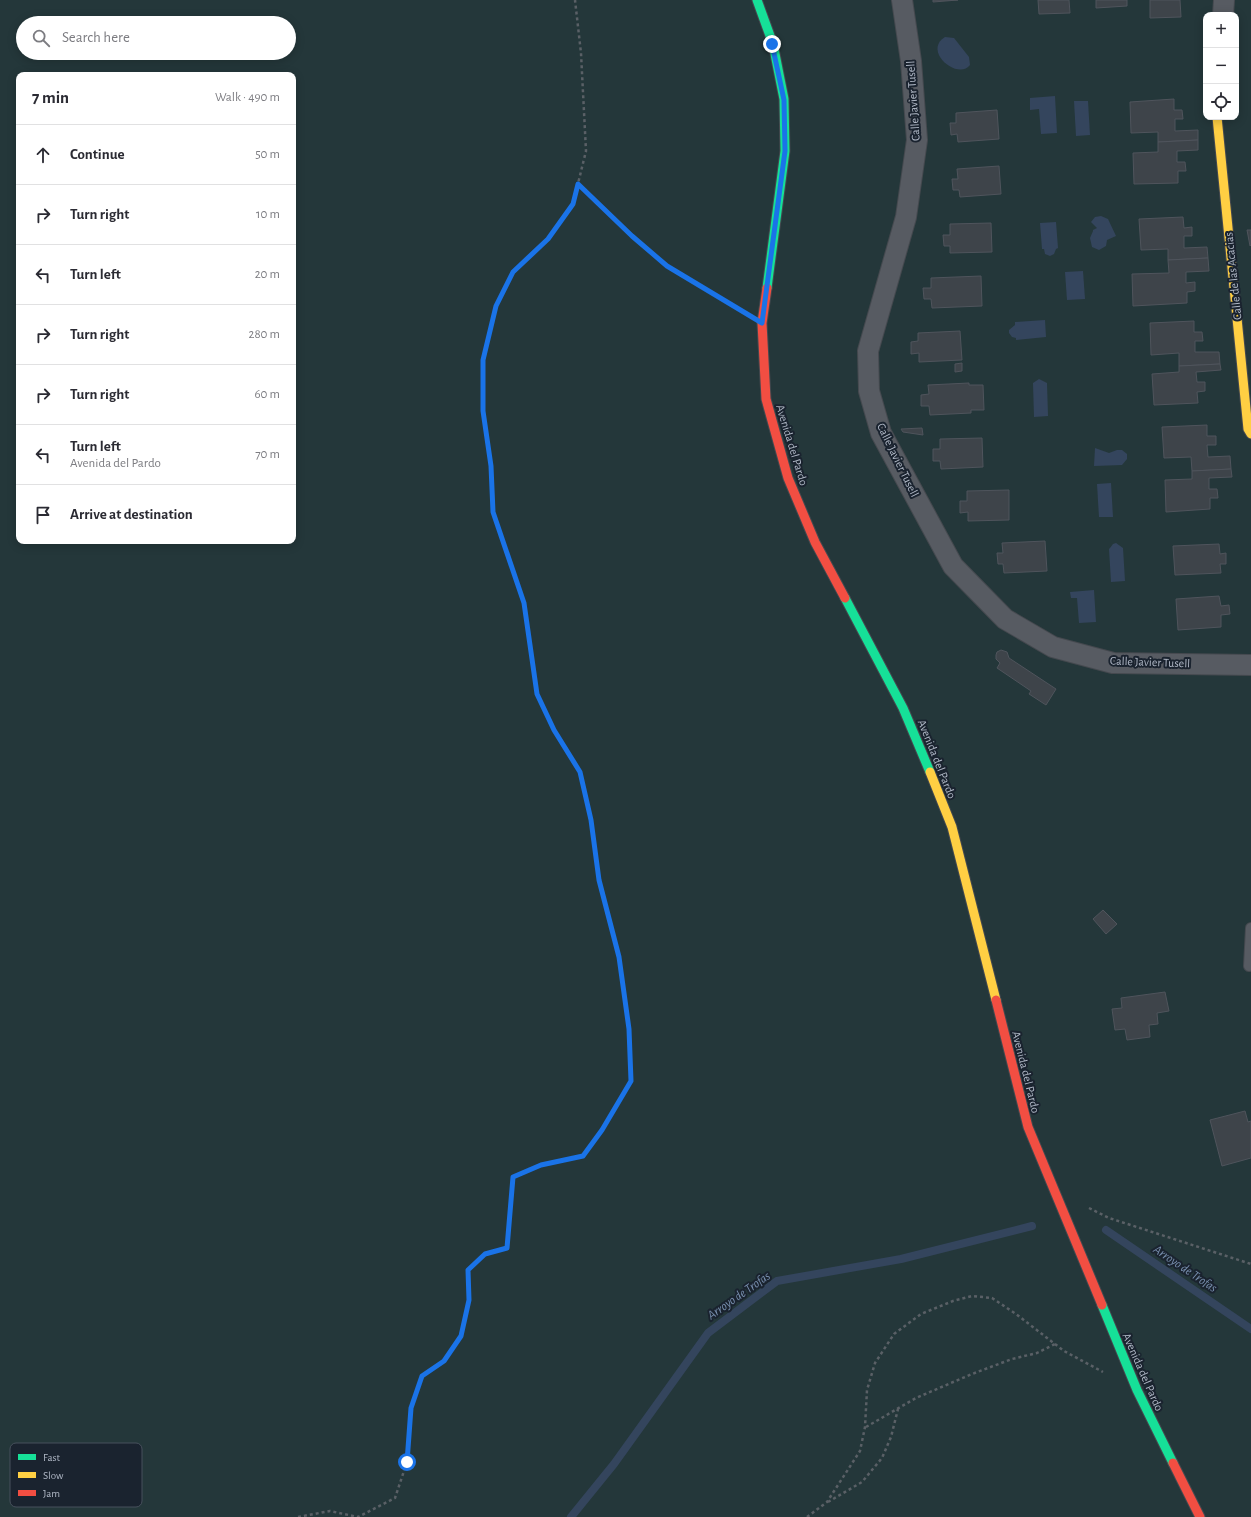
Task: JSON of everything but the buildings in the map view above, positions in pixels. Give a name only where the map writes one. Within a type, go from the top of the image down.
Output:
[{"type":"street","name":"Avenida del Pardo","points":[[757,0],[772,44],[784,100],[785,151],[762,323],[766,400],[788,478],[815,542],[903,708],[952,827],[1028,1127],[1137,1390],[1200,1517]]},
{"type":"street","name":"Calle Javier Tusell","points":[[902,0],[911,61],[917,140],[906,216],[868,351],[869,391],[881,433],[953,566],[1005,619],[1053,646],[1113,663],[1251,665]]},
{"type":"street","points":[[1223,12],[1224,0]]},
{"type":"street","name":"Calle de las Acacias","points":[[1217,120],[1248,429],[1251,434]]},
{"type":"lane","points":[[1249,966],[1251,928]]},
{"type":"path","points":[[298,1517],[330,1511],[358,1517],[395,1498],[407,1462],[411,1408],[422,1376],[444,1361],[461,1336],[469,1300],[468,1270],[485,1254],[507,1248],[513,1177],[541,1165],[583,1156],[602,1130],[631,1081],[629,1029],[619,957],[599,880],[591,820],[580,772],[554,730],[537,694],[524,603],[493,512],[491,466],[483,411],[483,360],[496,306],[513,272],[548,239],[573,204],[586,151],[581,53],[575,0]]},
{"type":"path","points":[[578,184],[632,236],[667,266],[762,323]]},
{"type":"path","points":[[1054,1190],[1109,1218],[1251,1264]]},
{"type":"path","points":[[827,1502],[860,1452],[865,1427],[867,1390],[875,1363],[894,1334],[921,1314],[953,1301],[972,1296],[992,1298],[1064,1351],[1103,1372]]},
{"type":"path","points":[[865,1427],[916,1398],[972,1374],[1012,1359],[1037,1353],[1055,1344]]},
{"type":"path","points":[[807,1517],[827,1502],[862,1482],[882,1458],[891,1437],[899,1408]]},
{"type":"shaded area","points":[[0,0],[1251,0],[1251,1517],[0,1517]]},
{"type":"water","points":[[945,37],[954,38],[969,57],[970,65],[965,69],[951,67],[944,62],[940,56],[938,50],[939,43]]},
{"type":"water","points":[[1055,96],[1057,133],[1041,134],[1039,109],[1030,110],[1030,98]]},
{"type":"water","points":[[1074,101],[1088,101],[1090,135],[1076,136]]},
{"type":"water","points":[[1101,216],[1108,219],[1116,236],[1107,240],[1106,246],[1099,250],[1092,247],[1090,238],[1093,230],[1097,228],[1091,222],[1095,217]]},
{"type":"water","points":[[1056,222],[1058,248],[1054,254],[1050,256],[1045,254],[1044,249],[1042,249],[1040,223]]},
{"type":"water","points":[[1083,271],[1085,299],[1067,300],[1065,272]]},
{"type":"water","points":[[1045,320],[1046,337],[1016,340],[1016,338],[1012,337],[1009,333],[1009,330],[1015,325],[1015,322]]},
{"type":"water","points":[[1039,379],[1047,383],[1048,416],[1034,417],[1033,383]]},
{"type":"water","points":[[1095,448],[1109,453],[1122,450],[1127,454],[1127,459],[1122,465],[1094,466]]},
{"type":"water","points":[[1111,483],[1113,517],[1099,517],[1097,484]]},
{"type":"water","points":[[1116,543],[1123,548],[1125,581],[1111,582],[1109,549]]},
{"type":"water","points":[[1094,590],[1096,622],[1079,623],[1077,598],[1071,598],[1070,592]]},
{"type":"waterway","name":"Arroyo de Trofas","points":[[571,1517],[614,1464],[708,1333],[777,1281],[901,1259],[1032,1226]]},
{"type":"waterway","name":"Arroyo de Trofas","points":[[1106,1230],[1251,1329]]},
{"type":"traffic: fast","points":[[757,0],[773,44],[784,99],[785,151],[767,288]]},
{"type":"traffic: fast","points":[[845,598],[903,708],[930,772]]},
{"type":"traffic: fast","points":[[1102,1305],[1137,1390],[1173,1463]]},
{"type":"traffic: slow","points":[[1217,120],[1248,429],[1251,434]]},
{"type":"traffic: slow","points":[[930,772],[952,827],[996,1000]]},
{"type":"traffic: jam","points":[[767,288],[762,323],[766,399],[788,478],[815,542],[845,598]]},
{"type":"traffic: jam","points":[[996,1000],[1028,1127],[1102,1305]]},
{"type":"traffic: jam","points":[[1173,1463],[1200,1517]]},
{"type":"route","points":[[407,1462],[411,1408],[422,1376],[444,1361],[461,1336],[469,1300],[468,1270],[485,1254],[507,1248],[513,1177],[541,1165],[583,1156],[602,1130],[631,1081],[629,1029],[619,957],[599,880],[591,820],[580,772],[554,730],[537,694],[524,603],[493,512],[491,466],[483,411],[483,360],[496,306],[513,272],[548,239],[573,204],[578,184],[632,236],[667,266],[762,323],[785,151],[784,100],[772,44]]}]
